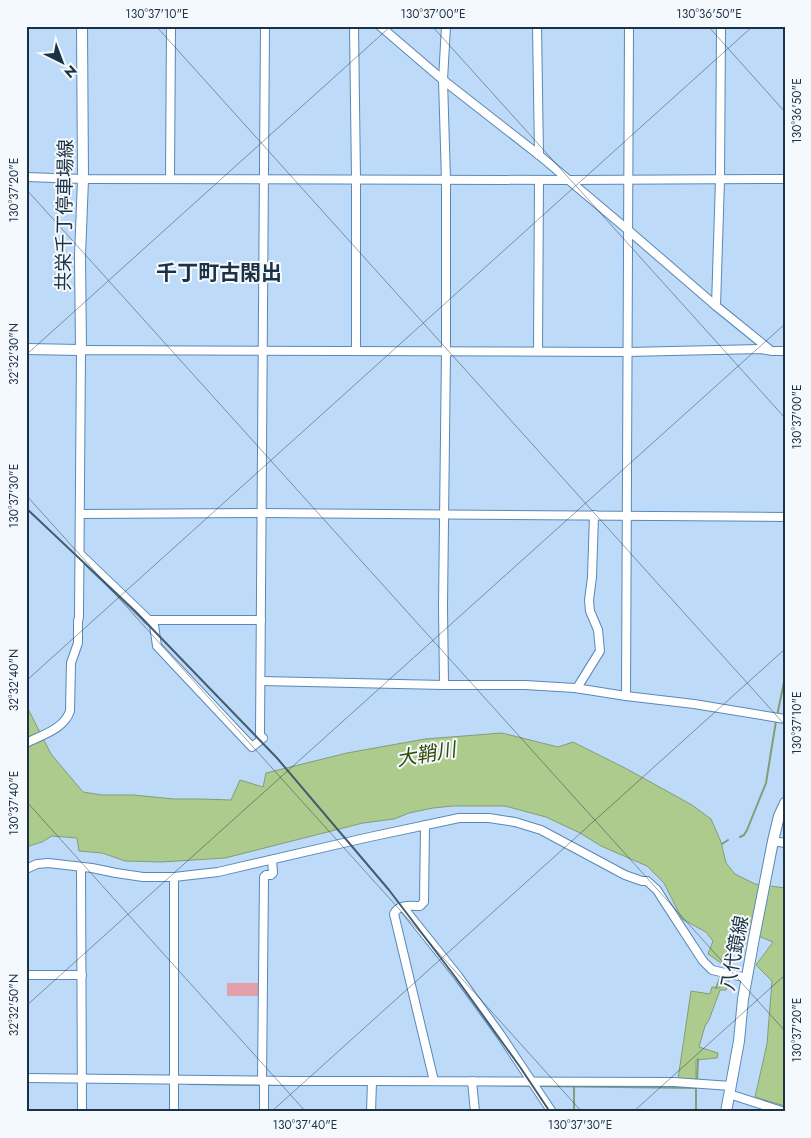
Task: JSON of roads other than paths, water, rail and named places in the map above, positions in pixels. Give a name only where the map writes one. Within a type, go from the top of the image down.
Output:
[{"type":"main road","name":"共栄千丁停車場線","points":[[80,350],[80,256],[83,179],[82,26]]},
{"type":"main road","points":[[26,350],[80,350]]},
{"type":"main road","name":"八代鏡線","points":[[726,1112],[739,1041],[743,999],[754,938],[773,841],[779,816],[785,803]]},
{"type":"street","points":[[170,179],[171,26]]},
{"type":"street","points":[[80,554],[154,625],[157,646],[252,747],[263,738],[260,735],[265,26]]},
{"type":"street","points":[[354,26],[356,351]]},
{"type":"street","points":[[380,26],[443,80],[539,155],[716,306],[772,351]]},
{"type":"street","points":[[444,685],[446,180],[443,80],[446,26]]},
{"type":"street","points":[[537,26],[539,155]]},
{"type":"street","points":[[626,696],[629,26]]},
{"type":"street","points":[[716,306],[720,180],[721,26]]},
{"type":"street","points":[[26,177],[83,179],[446,180],[785,179]]},
{"type":"street","points":[[538,351],[539,180]]},
{"type":"street","points":[[26,743],[62,724],[68,718],[70,711],[71,663],[78,643],[78,621],[80,617],[80,350],[627,352],[761,349],[785,351]]},
{"type":"street","points":[[80,514],[262,513],[785,517]]},
{"type":"street","points":[[577,688],[600,651],[598,630],[590,611],[594,515]]},
{"type":"street","points":[[148,620],[261,620]]},
{"type":"street","points":[[261,681],[525,685],[577,688],[780,718]]},
{"type":"street","points":[[26,869],[37,864],[48,863],[143,877],[174,877],[218,872],[459,818],[489,818],[515,822],[541,830],[625,875],[647,881],[657,890],[703,961],[711,969]]},
{"type":"street","points":[[425,825],[424,902],[420,906],[398,908],[394,914],[434,1081]]},
{"type":"street","points":[[773,841],[785,843]]},
{"type":"street","points":[[264,1112],[264,877],[273,873],[272,860]]},
{"type":"street","points":[[82,867],[82,1112]]},
{"type":"street","points":[[174,877],[174,1112]]},
{"type":"street","points":[[403,907],[458,976],[500,1034],[552,1112]]},
{"type":"street","points":[[697,961],[705,968],[747,978]]},
{"type":"street","points":[[26,975],[82,976]]},
{"type":"street","points":[[26,1078],[174,1082],[371,1083],[434,1081],[472,1084],[691,1083],[730,1090],[785,1112]]},
{"type":"street","points":[[371,1083],[371,1112]]},
{"type":"street","points":[[472,1084],[475,1112]]},
{"type":"water","name":"大鞘川","points":[[26,705],[51,754],[83,792],[102,795],[231,800],[240,780],[263,787],[266,773],[347,753],[425,739],[502,733],[558,747],[573,742],[625,768],[692,805],[711,819],[721,842],[726,863],[735,874],[755,884],[785,888],[785,1106],[755,1097],[767,1044],[772,981],[756,965],[773,942],[738,928],[729,943],[727,964],[721,963],[708,954],[713,941],[706,932],[682,919],[664,883],[647,866],[601,846],[580,833],[546,817],[505,806],[433,808],[409,813],[394,819],[363,823],[225,858],[161,862],[125,861],[102,853],[79,851],[77,838],[52,836],[42,842],[26,847]]},
{"type":"water","points":[[720,976],[729,979],[726,990],[720,990],[705,1026],[699,1047],[718,1053],[717,1058],[696,1060],[696,1081],[678,1079],[691,991],[710,994],[712,987],[720,988]]},
{"type":"waterway","points":[[777,716],[785,677]]},
{"type":"waterway","points":[[740,837],[747,830],[766,783],[776,721]]},
{"type":"waterway","points":[[722,844],[728,840]]},
{"type":"waterway","points":[[716,988],[720,978]]},
{"type":"waterway","points":[[697,1082],[698,1059]]},
{"type":"waterway","points":[[26,1082],[76,1082]]},
{"type":"waterway","points":[[189,1084],[261,1085]]},
{"type":"waterway","points":[[266,1085],[369,1085]]},
{"type":"waterway","points":[[374,1085],[434,1085]]},
{"type":"waterway","points":[[489,1085],[531,1086]]},
{"type":"waterway","points":[[539,1086],[696,1088]]},
{"type":"waterway","points":[[574,1087],[574,1112]]},
{"type":"waterway","points":[[696,1087],[696,1112]]},
{"type":"railway","points":[[26,508],[135,611],[277,758],[389,890],[456,978],[550,1112]]},
{"type":"district","name":"千丁町古閑出","points":[[219,273]]}]
